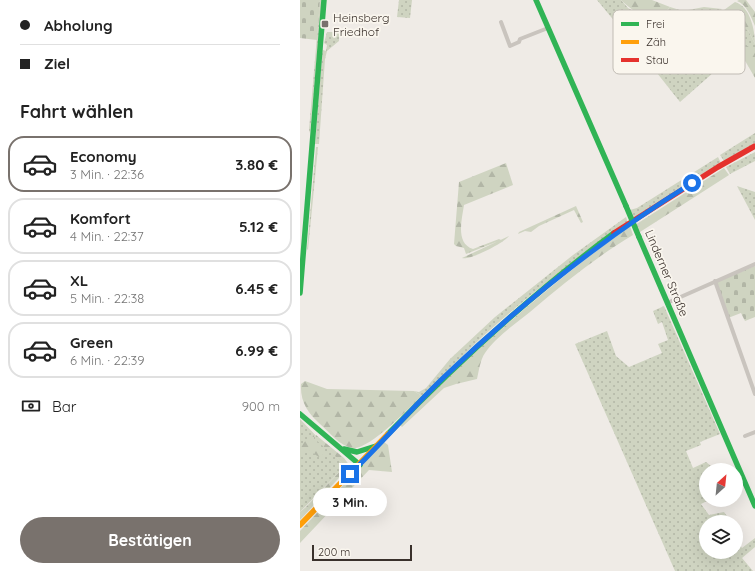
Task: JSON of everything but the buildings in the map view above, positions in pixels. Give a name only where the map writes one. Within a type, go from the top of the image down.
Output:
[{"type":"main road","points":[[300,293],[324,0]]},
{"type":"main road","name":"Linderner Straße","points":[[536,0],[755,506]]},
{"type":"main road","points":[[300,525],[360,465],[409,412],[477,345],[564,272],[613,234],[666,199],[755,146]]},
{"type":"main road","points":[[300,414],[360,465]]},
{"type":"main road","points":[[340,448],[357,452],[364,451],[379,444]]},
{"type":"street","points":[[501,22],[510,46],[519,42],[520,39],[548,28]]},
{"type":"street","points":[[667,303],[755,264]]},
{"type":"street","points":[[715,281],[755,394]]},
{"type":"street","points":[[744,436],[755,432]]},
{"type":"green space","points":[[300,0],[320,0],[317,40],[300,38]]},
{"type":"green space","points":[[320,0],[322,0],[310,133],[309,130]]},
{"type":"green space","points":[[399,0],[412,0],[410,18],[397,17]]},
{"type":"green space","points":[[597,0],[621,0],[632,10],[613,10],[613,19]]},
{"type":"green space","points":[[621,0],[652,0],[670,7],[667,10],[633,10]]},
{"type":"green space","points":[[746,0],[755,12],[755,26],[746,8],[737,1]]},
{"type":"green space","points":[[735,2],[744,8],[751,19],[755,44],[748,30],[745,29],[745,10],[724,10]]},
{"type":"green space","points":[[670,7],[680,10],[667,10]]},
{"type":"green space","points":[[704,7],[722,9],[721,10],[688,10]]},
{"type":"green space","points":[[745,28],[748,30],[755,44],[755,50],[745,48]]},
{"type":"green space","points":[[327,32],[339,32],[339,41],[327,51],[325,59],[319,144],[315,144],[323,42],[323,50],[326,51],[327,45],[324,43]]},
{"type":"green space","points":[[752,46],[755,50],[755,78],[745,60],[745,47]]},
{"type":"green space","points":[[658,74],[712,74],[680,102]]},
{"type":"green space","points":[[755,133],[755,143],[724,161],[720,155]]},
{"type":"green space","points":[[316,147],[318,147],[308,250],[307,249]]},
{"type":"green space","points":[[755,152],[755,161],[730,174],[726,167]]},
{"type":"green space","points":[[718,157],[721,163],[633,220],[630,210],[637,208]]},
{"type":"green space","points":[[506,163],[513,185],[464,205],[461,223],[464,242],[467,246],[473,249],[499,239],[501,240],[466,254],[464,248],[454,244],[459,182]]},
{"type":"green space","points":[[724,168],[729,175],[640,232],[635,225]]},
{"type":"green space","points":[[737,186],[755,192],[755,220]]},
{"type":"green space","points":[[576,206],[583,222],[581,223],[574,210],[539,226],[531,232],[525,231],[518,234],[519,232]]},
{"type":"green space","points":[[626,217],[628,223],[571,264],[516,307],[481,338],[422,396],[414,391],[419,392],[426,388],[450,359],[495,317],[573,255]]},
{"type":"green space","points":[[630,226],[633,235],[580,271],[500,336],[489,347],[483,356],[477,379],[444,388],[402,427],[400,425],[454,372],[510,321],[569,272]]},
{"type":"green space","points":[[509,236],[501,243],[486,251],[472,257],[462,258]]},
{"type":"green space","points":[[755,266],[755,317],[745,321],[741,313],[728,318],[716,282]]},
{"type":"green space","points":[[664,306],[720,434],[700,442],[701,445],[686,451],[693,468],[699,465],[699,507],[703,507],[709,515],[699,515],[699,559],[743,559],[753,571],[675,571],[575,344],[607,331],[616,356],[629,367],[662,353],[658,344],[668,340],[662,322],[658,324],[653,311]]},
{"type":"green space","points":[[305,381],[327,389],[414,391],[422,396],[378,436],[368,443],[352,448],[343,445],[308,411],[303,402],[301,390],[301,384]]},
{"type":"green space","points":[[300,419],[345,466],[300,512]]},
{"type":"green space","points":[[314,435],[314,439],[324,450],[324,454],[319,457],[308,450],[305,450],[300,456],[300,447],[309,437]]},
{"type":"green space","points":[[316,435],[344,458],[350,466],[300,520],[300,512],[345,466],[326,447],[316,440]]},
{"type":"green space","points":[[384,442],[388,445],[392,472],[369,470],[300,543],[300,531]]},
{"type":"green space","points":[[724,512],[726,515],[709,515]]},
{"type":"green space","points":[[755,538],[755,547],[743,557],[743,547]]},
{"type":"traffic: fast","points":[[300,293],[324,0]]},
{"type":"traffic: fast","points":[[536,0],[626,206]]},
{"type":"traffic: fast","points":[[626,206],[639,237]]},
{"type":"traffic: fast","points":[[388,434],[441,381],[525,304],[614,233]]},
{"type":"traffic: fast","points":[[639,237],[755,506]]},
{"type":"traffic: fast","points":[[300,414],[360,465]]},
{"type":"traffic: fast","points":[[344,449],[357,452],[376,446]]},
{"type":"traffic: slow","points":[[300,525],[388,434]]},
{"type":"traffic: jam","points":[[614,233],[718,167],[755,146]]},
{"type":"place","name":"Heinsberg Friedhof","points":[[325,24]]},
{"type":"route","points":[[350,474],[436,385],[477,345],[510,316],[613,234],[692,183]]}]
